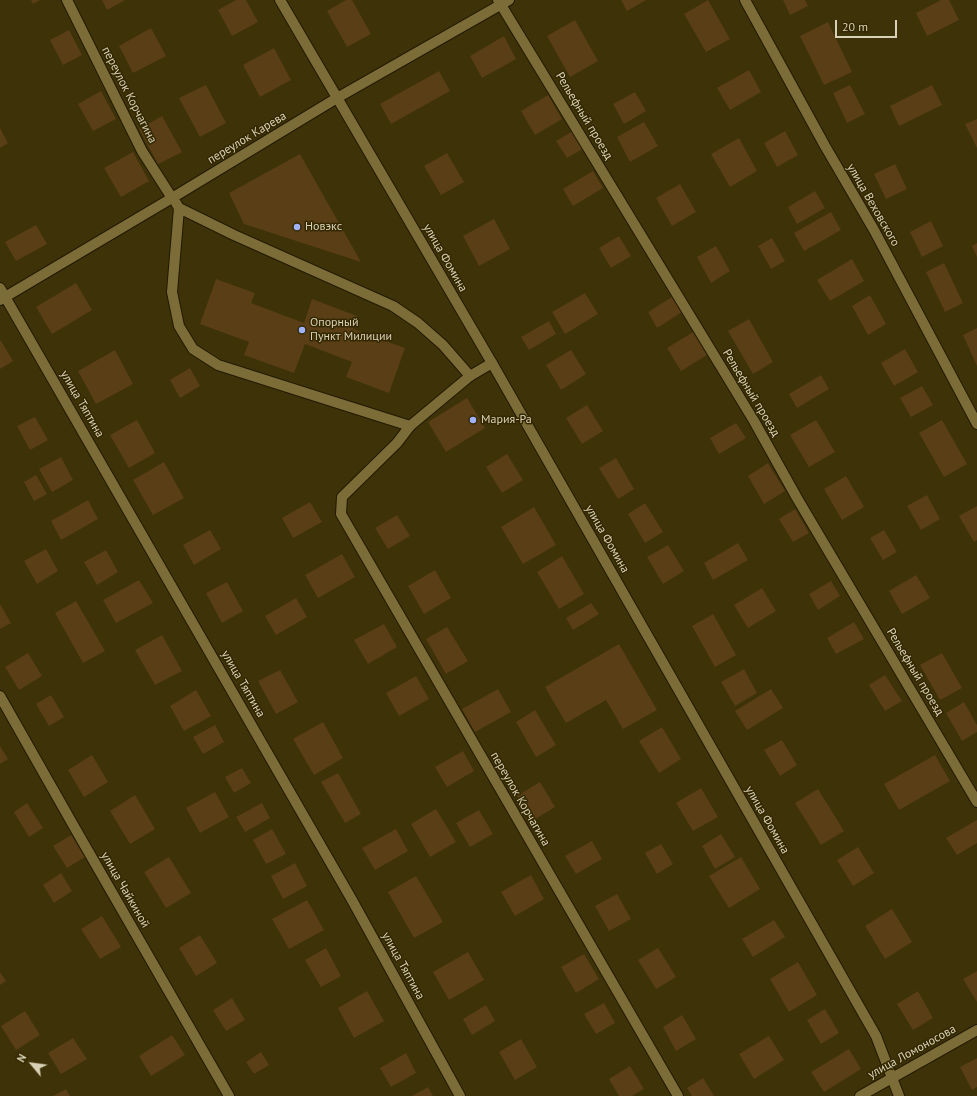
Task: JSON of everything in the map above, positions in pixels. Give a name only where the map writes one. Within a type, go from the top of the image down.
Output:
[{"type":"street","name":"переулок Корчагина","points":[[67,0],[142,151],[179,208]]},
{"type":"street","name":"улица Фомина","points":[[280,0],[492,363],[876,1036],[899,1096]]},
{"type":"street","name":"улица Веховского","points":[[745,0],[825,146],[874,230],[977,424]]},
{"type":"street","name":"переулок Карева","points":[[2,295],[172,198],[337,98],[503,2]]},
{"type":"street","name":"Рельефный проезд","points":[[503,2],[754,421],[797,498],[977,802]]},
{"type":"street","points":[[470,376],[443,345],[418,323],[394,306],[179,208],[172,292],[178,326],[193,349],[218,365],[410,426],[470,376],[492,363]]},
{"type":"street","name":"улица Тяптина","points":[[2,295],[352,900],[460,1096]]},
{"type":"street","name":"переулок Корчагина","points":[[410,426],[397,443],[342,497],[341,514],[678,1096]]},
{"type":"street","name":"улица Чайкиной","points":[[0,696],[229,1096]]},
{"type":"street","name":"улица Ломоносова","points":[[860,1096],[977,1030]]},
{"type":"building","points":[[31,0],[40,0],[33,4]]},
{"type":"building","points":[[102,0],[125,0],[107,10]]},
{"type":"building","points":[[236,0],[246,0],[258,22],[232,36],[218,10]]},
{"type":"building","points":[[346,0],[352,0],[371,34],[347,47],[327,11]]},
{"type":"building","points":[[621,0],[646,0],[627,11]]},
{"type":"building","points":[[708,0],[730,39],[706,52],[684,14]]},
{"type":"building","points":[[783,0],[805,0],[808,6],[790,15]]},
{"type":"building","points":[[941,0],[949,0],[959,20],[927,36],[916,13]]},
{"type":"building","points":[[575,20],[598,61],[570,77],[547,36]]},
{"type":"building","points":[[828,22],[852,72],[824,85],[800,36]]},
{"type":"building","points":[[151,28],[166,56],[133,73],[119,46]]},
{"type":"building","points":[[69,30],[82,55],[63,65],[50,40]]},
{"type":"building","points":[[504,36],[516,59],[482,78],[470,56]]},
{"type":"building","points":[[274,48],[291,80],[260,97],[243,65]]},
{"type":"building","points":[[749,70],[761,92],[730,110],[717,88]]},
{"type":"building","points":[[439,71],[450,91],[391,124],[380,104]]},
{"type":"building","points":[[206,85],[226,123],[200,137],[179,98]]},
{"type":"building","points":[[850,85],[865,114],[847,123],[833,93]]},
{"type":"building","points":[[932,85],[942,105],[899,126],[890,106]]},
{"type":"building","points":[[101,91],[116,119],[93,131],[78,104]]},
{"type":"building","points":[[635,92],[646,111],[624,124],[613,104]]},
{"type":"building","points":[[548,95],[562,119],[535,135],[521,111]]},
{"type":"building","points":[[162,116],[182,152],[158,164],[139,129]]},
{"type":"building","points":[[977,119],[977,148],[965,124]]},
{"type":"building","points":[[644,122],[658,146],[630,162],[617,137]]},
{"type":"building","points":[[0,128],[8,143],[0,148]]},
{"type":"building","points":[[573,131],[584,148],[567,158],[556,141]]},
{"type":"building","points":[[785,131],[798,155],[777,167],[764,143]]},
{"type":"building","points":[[739,138],[757,171],[730,187],[711,154]]},
{"type":"building","points":[[133,152],[149,181],[121,197],[104,168]]},
{"type":"building","points":[[447,153],[464,182],[441,195],[424,166]]},
{"type":"building","points":[[300,154],[361,262],[244,224],[229,193]]},
{"type":"building","points":[[895,164],[907,189],[886,199],[874,174]]},
{"type":"building","points":[[593,171],[603,188],[573,206],[563,189]]},
{"type":"building","points":[[680,184],[696,212],[672,226],[656,198]]},
{"type":"building","points":[[815,191],[825,208],[797,224],[788,207]]},
{"type":"building","points":[[831,212],[841,230],[804,251],[794,233]]},
{"type":"building","points":[[494,219],[510,249],[479,266],[463,236]]},
{"type":"building","points":[[931,221],[943,246],[922,257],[910,232]]},
{"type":"building","points":[[36,225],[47,244],[16,261],[5,242]]},
{"type":"building","points":[[619,236],[631,256],[611,268],[599,248]]},
{"type":"building","points":[[772,238],[785,261],[771,269],[758,246]]},
{"type":"building","points":[[977,243],[977,257],[972,246]]},
{"type":"building","points":[[716,246],[730,271],[711,283],[697,257]]},
{"type":"building","points":[[852,259],[864,281],[830,301],[817,280]]},
{"type":"building","points":[[944,263],[963,303],[945,312],[926,272]]},
{"type":"building","points":[[216,279],[255,293],[251,303],[304,323],[312,299],[357,316],[353,329],[405,348],[389,393],[346,377],[352,362],[305,344],[294,373],[244,355],[249,342],[200,324]]},
{"type":"building","points":[[76,283],[92,310],[52,334],[36,307]]},
{"type":"building","points":[[585,293],[598,314],[565,334],[552,312]]},
{"type":"building","points":[[870,295],[886,324],[868,335],[852,306]]},
{"type":"building","points":[[672,297],[682,312],[657,328],[648,312]]},
{"type":"building","points":[[749,319],[773,362],[753,374],[728,331]]},
{"type":"building","points":[[549,321],[556,334],[529,350],[521,337]]},
{"type":"building","points":[[977,328],[977,366],[963,335]]},
{"type":"building","points":[[693,332],[707,355],[681,371],[667,348]]},
{"type":"building","points":[[0,341],[13,361],[0,369]]},
{"type":"building","points":[[905,349],[918,372],[894,386],[881,363]]},
{"type":"building","points":[[115,350],[133,384],[96,404],[78,371]]},
{"type":"building","points":[[571,350],[586,374],[561,390],[546,365]]},
{"type":"building","points":[[190,368],[200,386],[180,398],[170,380]]},
{"type":"building","points":[[821,375],[829,389],[797,408],[789,394]]},
{"type":"building","points":[[922,386],[933,405],[911,417],[900,398]]},
{"type":"building","points":[[467,398],[485,428],[446,452],[428,422]]},
{"type":"building","points":[[587,405],[603,431],[582,444],[566,418]]},
{"type":"building","points":[[35,417],[48,440],[30,450],[17,426]]},
{"type":"building","points":[[137,420],[155,453],[129,468],[110,435]]},
{"type":"building","points":[[816,420],[835,452],[809,467],[790,435]]},
{"type":"building","points":[[942,420],[967,464],[944,477],[919,433]]},
{"type":"building","points":[[736,423],[746,438],[719,454],[710,438]]},
{"type":"building","points":[[507,454],[523,480],[502,493],[486,467]]},
{"type":"building","points":[[61,457],[73,480],[52,492],[39,469]]},
{"type":"building","points":[[616,458],[634,489],[618,499],[599,468]]},
{"type":"building","points":[[164,462],[184,498],[153,515],[133,480]]},
{"type":"building","points":[[768,463],[785,491],[764,504],[748,476]]},
{"type":"building","points":[[36,475],[47,494],[34,501],[24,482]]},
{"type":"building","points":[[846,476],[864,507],[842,520],[824,489]]},
{"type":"building","points":[[927,495],[940,519],[921,530],[907,506]]},
{"type":"building","points":[[88,500],[98,519],[61,540],[51,521]]},
{"type":"building","points":[[310,502],[322,522],[293,538],[282,518]]},
{"type":"building","points":[[645,503],[663,532],[645,543],[628,514]]},
{"type":"building","points":[[977,506],[977,540],[974,542],[959,516]]},
{"type":"building","points":[[534,507],[556,545],[523,564],[501,527]]},
{"type":"building","points":[[795,509],[809,533],[793,542],[779,519]]},
{"type":"building","points":[[397,515],[410,536],[388,549],[375,528]]},
{"type":"building","points":[[210,530],[221,549],[194,565],[183,545]]},
{"type":"building","points":[[884,530],[897,552],[883,560],[870,538]]},
{"type":"building","points":[[738,543],[748,560],[713,580],[704,563]]},
{"type":"building","points":[[668,545],[684,571],[663,584],[647,557]]},
{"type":"building","points":[[46,549],[58,571],[37,584],[24,561]]},
{"type":"building","points":[[106,550],[118,572],[97,585],[84,562]]},
{"type":"building","points":[[342,554],[355,577],[318,598],[305,575]]},
{"type":"building","points":[[562,556],[584,594],[559,609],[537,572]]},
{"type":"building","points":[[435,570],[451,598],[424,614],[408,586]]},
{"type":"building","points":[[916,575],[930,598],[902,614],[889,591]]},
{"type":"building","points":[[139,580],[153,603],[116,623],[103,600]]},
{"type":"building","points":[[831,581],[840,596],[818,610],[809,594]]},
{"type":"building","points":[[227,582],[243,611],[222,623],[206,593]]},
{"type":"building","points":[[762,588],[776,611],[748,628],[734,605]]},
{"type":"building","points":[[296,598],[307,617],[276,635],[265,616]]},
{"type":"building","points":[[76,601],[105,651],[83,663],[55,613]]},
{"type":"building","points":[[591,603],[599,614],[573,630],[566,618]]},
{"type":"building","points":[[0,604],[11,623],[0,629]]},
{"type":"building","points":[[713,614],[736,655],[715,667],[692,626]]},
{"type":"building","points":[[854,622],[864,639],[836,654],[827,638]]},
{"type":"building","points":[[384,624],[397,647],[368,664],[354,640]]},
{"type":"building","points":[[447,627],[468,661],[446,674],[426,639]]},
{"type":"building","points":[[162,635],[182,671],[155,685],[135,650]]},
{"type":"building","points":[[619,644],[657,710],[623,729],[606,700],[566,723],[545,687]]},
{"type":"building","points":[[28,653],[42,676],[19,690],[5,667]]},
{"type":"building","points":[[942,653],[962,688],[940,700],[920,665]]},
{"type":"building","points":[[744,669],[757,693],[735,706],[721,682]]},
{"type":"building","points":[[280,670],[298,702],[276,714],[258,681]]},
{"type":"building","points":[[885,675],[902,701],[885,711],[869,685]]},
{"type":"building","points":[[416,676],[429,699],[399,716],[386,693]]},
{"type":"building","points":[[498,689],[511,712],[475,732],[462,709]]},
{"type":"building","points":[[771,689],[783,708],[747,730],[735,711]]},
{"type":"building","points":[[196,690],[211,716],[184,731],[170,706]]},
{"type":"building","points":[[51,695],[64,717],[49,726],[36,704]]},
{"type":"building","points":[[964,702],[977,725],[977,732],[962,741],[946,713]]},
{"type":"building","points":[[535,710],[556,745],[536,757],[516,722]]},
{"type":"building","points":[[323,722],[343,758],[314,775],[293,739]]},
{"type":"building","points":[[215,725],[224,742],[203,754],[193,737]]},
{"type":"building","points":[[662,727],[681,759],[659,773],[639,741]]},
{"type":"building","points":[[782,740],[797,765],[780,776],[764,750]]},
{"type":"building","points":[[0,746],[8,759],[0,764]]},
{"type":"building","points":[[463,751],[474,771],[447,787],[435,767]]},
{"type":"building","points":[[92,755],[108,782],[84,797],[68,770]]},
{"type":"building","points":[[935,755],[950,781],[899,810],[884,784]]},
{"type":"building","points":[[242,768],[251,783],[234,793],[225,777]]},
{"type":"building","points":[[338,773],[361,814],[345,823],[321,782]]},
{"type":"building","points":[[540,782],[555,807],[532,821],[517,796]]},
{"type":"building","points":[[701,788],[718,817],[693,831],[676,803]]},
{"type":"building","points":[[818,789],[844,831],[821,845],[795,803]]},
{"type":"building","points":[[215,792],[229,817],[200,833],[186,808]]},
{"type":"building","points":[[135,795],[155,829],[130,844],[110,811]]},
{"type":"building","points":[[27,803],[43,828],[29,837],[14,812]]},
{"type":"building","points":[[262,803],[270,818],[245,832],[236,817]]},
{"type":"building","points":[[436,809],[456,842],[430,857],[411,824]]},
{"type":"building","points":[[479,810],[493,834],[470,847],[456,823]]},
{"type":"building","points":[[977,820],[977,843],[957,855],[946,838]]},
{"type":"building","points":[[272,829],[286,854],[266,864],[253,840]]},
{"type":"building","points":[[396,829],[408,851],[375,870],[362,848]]},
{"type":"building","points":[[721,834],[735,857],[715,869],[702,846]]},
{"type":"building","points":[[71,835],[85,857],[67,868],[53,846]]},
{"type":"building","points":[[592,841],[602,859],[576,874],[565,856]]},
{"type":"building","points":[[661,844],[673,864],[657,874],[645,853]]},
{"type":"building","points":[[858,847],[874,873],[853,886],[837,860]]},
{"type":"building","points":[[169,857],[191,893],[166,908],[144,872]]},
{"type":"building","points":[[741,857],[760,889],[729,908],[709,876]]},
{"type":"building","points":[[295,863],[307,886],[283,899],[271,876]]},
{"type":"building","points":[[61,873],[72,891],[54,903],[43,885]]},
{"type":"building","points":[[531,875],[544,899],[515,916],[501,892]]},
{"type":"building","points":[[416,876],[443,922],[414,938],[388,892]]},
{"type":"building","points":[[617,894],[631,919],[609,931],[595,906]]},
{"type":"building","points":[[307,900],[324,930],[289,949],[272,919]]},
{"type":"building","points":[[892,909],[912,942],[885,959],[865,926]]},
{"type":"building","points":[[102,916],[121,947],[100,959],[81,929]]},
{"type":"building","points":[[774,920],[785,937],[753,957],[742,939]]},
{"type":"building","points":[[200,935],[217,963],[196,976],[179,948]]},
{"type":"building","points":[[326,948],[341,976],[321,987],[305,960]]},
{"type":"building","points":[[658,948],[676,977],[656,989],[638,960]]},
{"type":"building","points":[[468,952],[484,980],[449,1000],[433,972]]},
{"type":"building","points":[[584,954],[599,979],[576,993],[561,967]]},
{"type":"building","points":[[798,962],[817,995],[789,1012],[770,979]]},
{"type":"building","points":[[977,971],[977,1002],[963,979]]},
{"type":"building","points":[[0,972],[6,981],[0,985]]},
{"type":"building","points":[[367,991],[384,1021],[354,1038],[338,1008]]},
{"type":"building","points":[[918,991],[933,1018],[913,1030],[897,1004]]},
{"type":"building","points":[[232,998],[245,1020],[226,1031],[213,1010]]},
{"type":"building","points":[[604,1003],[615,1023],[596,1034],[584,1014]]},
{"type":"building","points":[[486,1005],[495,1021],[472,1035],[463,1019]]},
{"type":"building","points":[[825,1009],[839,1033],[821,1044],[807,1020]]},
{"type":"building","points":[[25,1011],[40,1035],[16,1050],[1,1026]]},
{"type":"building","points":[[682,1015],[696,1039],[676,1051],[663,1027]]},
{"type":"building","points":[[172,1035],[185,1055],[151,1076],[139,1056]]},
{"type":"building","points":[[769,1036],[784,1060],[754,1079],[739,1054]]},
{"type":"building","points":[[73,1038],[87,1059],[61,1074],[48,1053]]},
{"type":"building","points":[[521,1039],[537,1067],[515,1080],[499,1052]]},
{"type":"building","points":[[849,1049],[861,1069],[824,1092],[811,1072]]},
{"type":"building","points":[[261,1052],[269,1065],[254,1074],[246,1062]]},
{"type":"building","points":[[406,1053],[416,1073],[391,1087],[380,1068]]},
{"type":"building","points":[[977,1058],[977,1087],[972,1090],[960,1067]]},
{"type":"building","points":[[630,1066],[644,1089],[632,1096],[619,1096],[609,1079]]},
{"type":"building","points":[[703,1078],[714,1096],[692,1096],[687,1088]]},
{"type":"building","points":[[428,1087],[433,1096],[412,1096]]},
{"type":"building","points":[[66,1089],[70,1096],[53,1096]]},
{"type":"place","name":"Новэкс","points":[[297,227]]},
{"type":"place","name":"Опорный Пункт Милиции","points":[[302,330]]},
{"type":"place","name":"Мария-Ра","points":[[473,420]]}]
